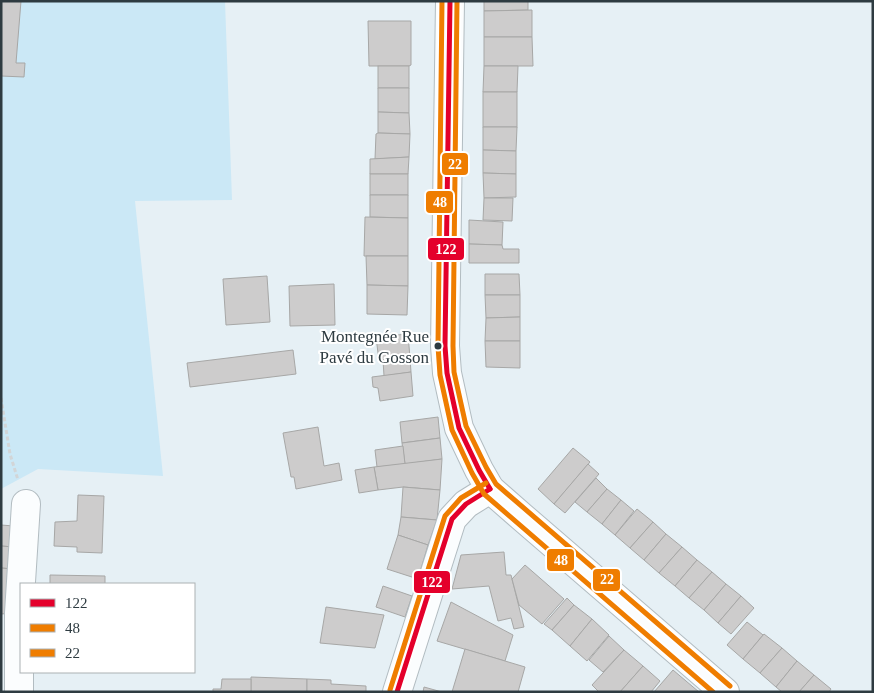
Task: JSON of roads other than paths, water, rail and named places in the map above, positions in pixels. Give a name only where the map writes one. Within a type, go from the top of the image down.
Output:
[{"type":"street","points":[[450,1],[445,346],[447,373],[459,428],[490,489],[725,692]]},
{"type":"street","points":[[397,692],[452,519],[466,504],[490,489]]},
{"type":"street","points":[[21,583],[26,504]]},
{"type":"street","points":[[19,692],[20,597]]},
{"type":"place","name":"Montegnée Rue Pavé du Gosson","points":[[438,346]]}]
